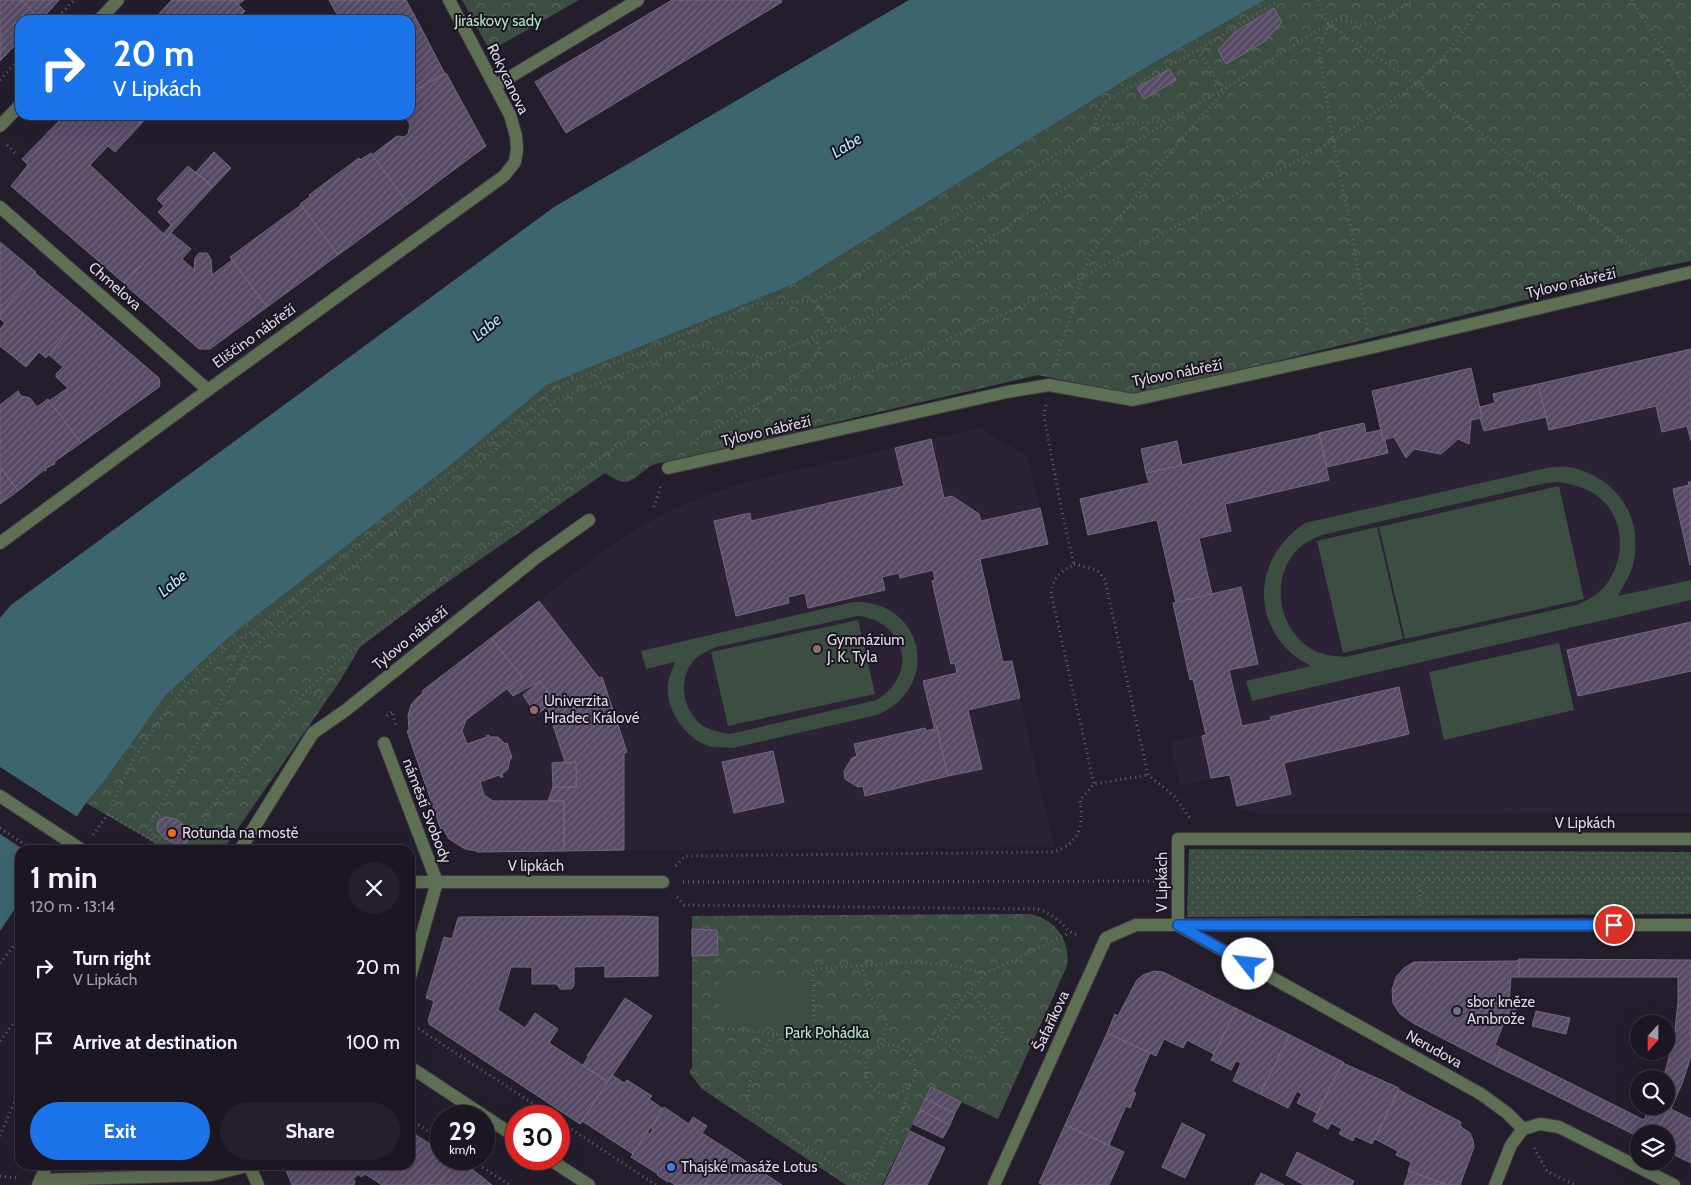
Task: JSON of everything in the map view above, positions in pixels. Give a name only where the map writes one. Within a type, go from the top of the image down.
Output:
[{"type":"street","points":[[104,15],[118,0]]},
{"type":"street","name":"Rokycanova","points":[[449,0],[510,115],[516,136],[517,149]]},
{"type":"street","points":[[495,86],[638,0]]},
{"type":"street","points":[[0,126],[15,110]]},
{"type":"street","name":"Eliščino nábřeží","points":[[0,543],[504,176],[515,162],[517,149]]},
{"type":"street","name":"Chmelova","points":[[0,207],[208,390]]},
{"type":"street","name":"Tylovo nábřeží","points":[[668,468],[1007,392],[1049,385],[1134,400],[1370,348],[1691,272]]},
{"type":"street","name":"Tylovo nábřeží","points":[[243,845],[313,734],[346,710],[537,557],[589,520]]},
{"type":"street","name":"náměstí Svobody","points":[[384,743],[437,882],[415,959]]},
{"type":"street","points":[[0,796],[83,845]]},
{"type":"street","name":"V Lipkách","points":[[1691,839],[1178,839],[1178,925],[1691,925]]},
{"type":"street","name":"V lipkách","points":[[415,882],[663,882]]},
{"type":"street","name":"Šafaříkova","points":[[994,1185],[1106,938],[1136,925],[1178,925]]},
{"type":"street","name":"Nerudova","points":[[1178,925],[1481,1094],[1508,1113],[1523,1129]]},
{"type":"street","points":[[415,1071],[505,1130]]},
{"type":"street","points":[[1495,1185],[1511,1145],[1523,1129],[1540,1124],[1559,1127],[1674,1185]]},
{"type":"street","points":[[45,1170],[39,1183],[211,1175],[230,1170]]},
{"type":"street","points":[[252,1170],[258,1185]]},
{"type":"street","points":[[566,1170],[589,1185]]},
{"type":"path","points":[[60,15],[74,0]]},
{"type":"path","points":[[1318,0],[1328,24],[1416,84],[1670,277]]},
{"type":"path","points":[[199,845],[206,812],[289,709],[332,666],[579,472],[649,424],[762,358],[811,338],[864,321],[1168,121],[1328,24],[1338,19],[1361,25],[1377,22],[1415,0]]},
{"type":"path","points":[[781,390],[814,391],[898,362],[1081,278],[1333,141],[1416,84],[1447,53],[1486,0]]},
{"type":"path","points":[[1632,0],[1691,97]]},
{"type":"path","points":[[1097,130],[1095,121],[1105,102],[1198,50],[1278,1]]},
{"type":"path","points":[[1328,24],[1320,51],[1333,141],[1354,244],[1370,348]]},
{"type":"path","points":[[1198,50],[1222,89]]},
{"type":"path","points":[[0,80],[15,64]]},
{"type":"path","points":[[1074,564],[1044,416],[1049,385],[1081,278],[1089,256],[1186,133],[1228,86]]},
{"type":"path","points":[[86,845],[108,814],[130,767],[156,725],[186,686],[233,642],[246,636],[556,387],[757,304],[815,302],[1104,125],[1168,121]]},
{"type":"path","points":[[815,302],[835,331]]},
{"type":"path","points":[[694,441],[781,390],[820,350],[817,342],[811,338]]},
{"type":"path","points":[[150,839],[153,834],[149,826],[251,649],[558,399],[695,345],[762,358]]},
{"type":"path","points":[[1094,784],[1051,593],[1057,576],[1074,564],[1097,570],[1105,580],[1148,775],[1175,797],[1190,818],[1190,824]]},
{"type":"path","points":[[226,674],[246,636]]},
{"type":"path","points":[[387,716],[392,712]]},
{"type":"path","points":[[663,882],[685,856],[1054,852],[1062,849],[1075,839],[1080,828],[1082,814],[1080,800],[1094,784],[1148,775]]},
{"type":"path","points":[[108,814],[161,845]]},
{"type":"path","points":[[0,828],[26,845]]},
{"type":"path","points":[[1195,880],[1691,879]]},
{"type":"path","points":[[663,882],[1160,881]]},
{"type":"path","points":[[1420,881],[1420,911]]},
{"type":"path","points":[[663,882],[684,905],[1038,909],[1047,912],[1069,932],[1078,935]]},
{"type":"path","points":[[910,1055],[934,1033],[985,974],[1069,932]]},
{"type":"path","points":[[0,963],[15,944]]},
{"type":"path","points":[[814,1036],[813,969],[911,962],[958,966],[985,974]]},
{"type":"path","points":[[862,965],[869,994],[887,1021],[881,1046]]},
{"type":"path","points":[[934,1033],[963,1057],[983,1058],[990,1052],[1003,1034],[1002,1028],[970,992]]},
{"type":"path","points":[[0,1041],[15,1021]]},
{"type":"path","points":[[415,1026],[535,1105]]},
{"type":"path","points":[[713,1027],[814,1036],[837,1040],[868,1056]]},
{"type":"path","points":[[775,1034],[759,1055],[750,1078],[748,1109],[863,1184],[905,1104],[915,1070],[914,1062],[910,1055],[904,1049],[897,1046],[881,1046],[868,1056],[865,1063],[866,1080],[878,1092],[886,1095],[894,1094],[902,1092],[909,1086]]},
{"type":"path","points":[[790,1035],[793,1053]]},
{"type":"path","points":[[0,1136],[15,1102]]},
{"type":"path","points":[[415,1122],[430,1133]]},
{"type":"path","points":[[570,1128],[656,1185]]},
{"type":"path","points":[[1523,1129],[1547,1171],[1575,1185]]},
{"type":"path","points":[[487,1170],[510,1185]]},
{"type":"shaded area","points":[[1691,349],[1691,813],[1258,814],[1235,807],[1229,776],[1180,785],[1170,742],[1205,734],[1193,680],[1190,680],[1172,603],[1175,601],[1157,520],[1088,535],[1080,499],[1148,483],[1141,449],[1177,441],[1182,465],[1364,423],[1366,433],[1380,430],[1372,391],[1471,368],[1481,407],[1495,403],[1493,394]]},
{"type":"shaded area","name":"Gymnázium J. K. Tyla","points":[[979,428],[1028,457],[1048,544],[980,559],[1003,661],[1011,660],[1054,847],[469,851],[453,843],[441,828],[407,731],[409,730],[408,715],[411,705],[423,693],[422,691],[613,544],[672,510],[741,483]]},
{"type":"green space","name":"Jiráskovy sady","points":[[462,0],[579,0],[490,51]]},
{"type":"green space","points":[[1265,0],[1691,0],[1691,261],[1655,268],[1180,385],[1133,394],[1038,375],[652,465],[630,481],[620,481],[605,473],[439,588],[360,647],[340,681],[226,845],[158,845],[86,803],[106,779],[166,695],[228,638],[452,464],[547,385],[794,284],[1145,68]]},
{"type":"green space","points":[[1551,467],[1571,467],[1604,482],[1625,504],[1631,517],[1635,532],[1633,565],[1618,596],[1691,580],[1691,600],[1252,701],[1246,681],[1311,666],[1289,651],[1274,632],[1267,616],[1264,599],[1265,581],[1278,549],[1290,535],[1305,523]],"holes":[[[1559,482],[1583,488],[1604,502],[1611,511],[1619,532],[1619,555],[1611,577],[1602,589],[1584,602],[1345,657],[1315,651],[1302,642],[1286,618],[1282,603],[1281,588],[1283,574],[1289,560],[1299,548],[1313,539],[1322,535],[1546,483]]]},
{"type":"green space","points":[[1559,486],[1584,599],[1405,639],[1379,527]]},
{"type":"green space","points":[[1377,527],[1403,639],[1343,653],[1317,541]]},
{"type":"green space","points":[[853,602],[877,605],[896,614],[909,629],[916,647],[917,666],[911,685],[898,702],[877,715],[732,748],[708,746],[684,729],[673,712],[668,694],[668,684],[675,662],[646,669],[641,651]],"holes":[[[857,616],[870,618],[890,630],[901,650],[902,661],[900,673],[894,684],[877,700],[730,734],[705,727],[698,722],[689,709],[684,694],[687,671],[693,661],[706,652],[717,647]]]},
{"type":"green space","points":[[858,620],[875,694],[728,726],[711,652]]},
{"type":"green space","points":[[1559,643],[1574,710],[1444,740],[1429,672]]},
{"type":"green space","points":[[1189,849],[1691,852],[1691,914],[1187,917]]},
{"type":"green space","name":"Park Pohádka","points":[[1030,914],[1054,926],[1064,939],[1068,957],[1067,966],[998,1119],[931,1088],[882,1185],[846,1185],[702,1089],[689,1072],[692,1068],[692,916]]},
{"type":"green space","points":[[811,979],[811,1025],[719,1025],[719,980]]},
{"type":"water","name":"Labe","points":[[909,0],[1265,0],[1145,68],[794,284],[547,385],[452,464],[228,638],[166,695],[57,845],[15,845],[15,908],[0,931],[0,618],[11,605],[554,207]]},
{"type":"pier","points":[[0,767],[79,818],[60,845],[16,845],[0,834]]},
{"type":"building","points":[[0,0],[21,0],[37,15],[15,15],[15,45],[0,61]]},
{"type":"building","points":[[21,0],[59,0],[46,15],[36,15]]},
{"type":"building","points":[[172,0],[233,0],[245,11],[241,15],[158,15]]},
{"type":"building","points":[[233,0],[244,0],[238,5]]},
{"type":"building","points":[[329,0],[406,0],[414,15],[337,15]]},
{"type":"building","points":[[672,0],[781,0],[782,2],[566,133],[535,82]]},
{"type":"building","points":[[1274,8],[1282,22],[1265,41],[1226,64],[1218,50],[1235,32]]},
{"type":"building","points":[[418,22],[445,74],[415,90],[415,24]]},
{"type":"building","points":[[1169,69],[1176,80],[1144,99],[1137,88]]},
{"type":"building","points":[[446,73],[486,146],[408,204],[372,155],[397,136],[404,137],[408,134],[410,125],[408,120],[415,120],[415,90]]},
{"type":"building","points":[[60,120],[137,120],[141,124],[115,152],[108,146],[90,165],[167,237],[124,283],[11,186],[28,165],[22,159]]},
{"type":"building","points":[[214,152],[231,168],[213,187],[196,172]]},
{"type":"building","points":[[371,153],[408,204],[338,255],[300,204],[311,196],[309,195],[359,158],[360,160]]},
{"type":"building","points":[[188,166],[213,187],[167,237],[163,234],[171,225],[158,212],[164,206],[157,199]]},
{"type":"building","points":[[301,205],[338,255],[267,307],[230,257]]},
{"type":"building","points":[[171,233],[191,249],[182,259],[194,270],[195,258],[199,253],[207,253],[211,259],[212,275],[232,260],[267,307],[210,349],[199,349],[124,284]]},
{"type":"building","points":[[0,242],[36,272],[0,314]]},
{"type":"building","points":[[35,273],[83,313],[46,358],[39,352],[26,367],[0,346],[0,329],[5,323],[0,319],[0,314]]},
{"type":"building","points":[[83,313],[159,378],[160,384],[159,387],[81,443],[49,401],[68,388],[56,377],[56,374],[63,367],[49,355]]},
{"type":"building","points":[[1691,349],[1691,441],[1687,426],[1662,432],[1656,406],[1549,430],[1538,384]]},
{"type":"building","points":[[1471,368],[1482,418],[1471,420],[1469,444],[1458,439],[1441,454],[1414,449],[1406,458],[1394,437],[1383,440],[1372,391]]},
{"type":"building","points":[[1538,384],[1546,417],[1484,431],[1480,418],[1482,418],[1480,407],[1495,403],[1493,394]]},
{"type":"building","points":[[18,391],[21,396],[30,398],[37,407],[48,399],[81,443],[18,491],[0,466],[0,405]]},
{"type":"building","points":[[1364,423],[1366,433],[1381,430],[1388,453],[1327,467],[1319,433]]},
{"type":"building","points":[[1319,434],[1329,480],[1225,504],[1231,531],[1199,538],[1212,594],[1176,603],[1157,520],[1088,535],[1080,499],[1149,483],[1146,473]]},
{"type":"building","points":[[931,439],[944,498],[952,496],[979,514],[981,521],[1040,508],[1048,544],[980,559],[1003,662],[1012,661],[1020,698],[968,710],[982,769],[948,776],[923,681],[957,673],[955,663],[951,664],[932,581],[935,580],[933,570],[900,578],[899,573],[882,577],[885,590],[808,608],[805,593],[788,597],[789,603],[736,616],[714,521],[750,513],[751,521],[904,486],[895,448]]},
{"type":"building","points":[[1177,441],[1182,465],[1146,473],[1141,449]]},
{"type":"building","points":[[0,466],[18,491],[0,504]]},
{"type":"building","points":[[1688,482],[1691,482],[1690,565],[1673,489],[1689,485]]},
{"type":"building","points":[[1241,587],[1258,664],[1229,670],[1242,726],[1271,720],[1270,717],[1399,687],[1409,734],[1284,763],[1291,794],[1237,806],[1230,775],[1211,778],[1202,736],[1206,735],[1193,679],[1190,680],[1173,603]]},
{"type":"building","points":[[539,601],[599,678],[602,677],[627,752],[624,753],[624,850],[564,851],[564,801],[548,801],[553,787],[576,787],[576,762],[565,762],[547,706],[555,701],[540,681],[513,696],[507,689],[522,677],[491,638]]},
{"type":"building","points":[[1691,622],[1691,671],[1578,696],[1567,650]]},
{"type":"building","points":[[491,638],[522,677],[466,720],[462,731],[467,744],[489,735],[489,737],[498,737],[505,744],[507,743],[512,758],[510,759],[508,769],[502,774],[503,777],[499,775],[480,782],[484,795],[493,801],[564,801],[564,851],[477,852],[465,849],[449,839],[443,829],[441,830],[407,731],[409,730],[408,715],[411,705],[423,693],[422,691]]},
{"type":"building","points":[[540,681],[555,701],[536,715],[523,695]]},
{"type":"building","points":[[936,725],[948,776],[865,796],[863,786],[858,787],[845,779],[844,771],[852,758],[857,756],[854,744],[925,728],[926,731],[934,729]]},
{"type":"building","points":[[773,751],[784,802],[734,813],[722,762]]},
{"type":"building","points":[[576,762],[576,787],[553,787],[552,763]]},
{"type":"building","points":[[165,817],[176,819],[185,826],[189,837],[187,842],[182,845],[176,844],[164,838],[158,831],[157,826],[158,821]]},
{"type":"building","points":[[658,917],[658,976],[605,977],[605,966],[574,967],[574,986],[571,989],[560,989],[557,984],[532,984],[532,967],[511,967],[498,1010],[525,1028],[535,1013],[558,1029],[549,1043],[608,1082],[580,1124],[570,1117],[570,1105],[551,1105],[429,1024],[428,1021],[434,1001],[426,998],[444,937],[452,939],[458,918]]},
{"type":"building","points":[[692,929],[717,930],[718,955],[692,956]]},
{"type":"building","name":"sbor kněze Ambrože","points":[[1519,959],[1519,977],[1511,977],[1509,1004],[1517,1006],[1513,1022],[1505,1020],[1495,1045],[1502,1049],[1494,1065],[1413,1023],[1400,1014],[1393,1003],[1392,990],[1396,977],[1404,968],[1414,962],[1517,961]]},
{"type":"building","points":[[1519,959],[1691,960],[1691,1056],[1675,1100],[1675,1070],[1665,1070],[1668,1060],[1675,1060],[1678,977],[1519,977]]},
{"type":"building","points":[[1154,971],[1163,972],[1237,1009],[1214,1054],[1187,1040],[1183,1048],[1164,1039],[1156,1056],[1107,1033],[1115,1014],[1118,1016],[1137,980],[1143,975]]},
{"type":"building","points":[[625,998],[652,1016],[608,1082],[583,1065]]},
{"type":"building","points":[[1237,1009],[1290,1035],[1260,1094],[1233,1081],[1241,1063],[1236,1061],[1231,1070],[1211,1060]]},
{"type":"building","points":[[1536,1011],[1570,1018],[1566,1034],[1532,1026]]},
{"type":"building","points":[[1107,1033],[1150,1053],[1133,1092],[1136,1093],[1130,1108],[1126,1106],[1109,1145],[1065,1125]]},
{"type":"building","points":[[1290,1035],[1343,1062],[1317,1113],[1297,1103],[1302,1094],[1297,1091],[1288,1108],[1260,1094]]},
{"type":"building","points":[[1502,1049],[1630,1113],[1630,1115],[1644,1120],[1646,1115],[1665,1115],[1660,1125],[1630,1125],[1630,1133],[1494,1065]]},
{"type":"building","points":[[1343,1062],[1399,1088],[1372,1144],[1355,1136],[1353,1141],[1339,1134],[1342,1129],[1331,1123],[1328,1129],[1313,1121]]},
{"type":"building","points":[[612,1075],[624,1083],[627,1080],[652,1096],[649,1099],[663,1109],[633,1154],[582,1121]]},
{"type":"building","points":[[931,1087],[961,1102],[955,1113],[925,1099]]},
{"type":"building","points":[[1399,1090],[1461,1122],[1460,1126],[1470,1133],[1474,1147],[1460,1185],[1448,1185],[1408,1171],[1411,1162],[1396,1155],[1398,1151],[1375,1139]]},
{"type":"building","points":[[925,1099],[955,1113],[950,1125],[920,1110]]},
{"type":"building","points":[[664,1107],[689,1124],[693,1117],[707,1126],[702,1133],[727,1149],[704,1185],[675,1185],[631,1157],[647,1132],[650,1134],[653,1129],[651,1128]]},
{"type":"building","points":[[920,1110],[950,1125],[943,1138],[913,1124]]},
{"type":"building","points":[[1675,1111],[1691,1119],[1691,1163],[1675,1155],[1675,1125],[1660,1125],[1665,1115],[1675,1115]]},
{"type":"building","points":[[1182,1123],[1205,1135],[1185,1178],[1162,1167]]},
{"type":"building","points":[[1065,1125],[1124,1152],[1109,1185],[1044,1185],[1039,1183]]},
{"type":"building","points":[[910,1131],[945,1148],[927,1185],[884,1185]]},
{"type":"building","points":[[415,1134],[430,1144],[430,1170],[449,1170],[439,1185],[382,1185],[365,1174],[361,1177],[355,1170],[415,1170]]},
{"type":"building","points":[[727,1149],[782,1185],[704,1185]]},
{"type":"building","points":[[1297,1152],[1354,1181],[1352,1185],[1304,1185],[1286,1175]]},
{"type":"building","points":[[286,1170],[355,1170],[359,1174],[353,1179],[355,1181],[354,1185],[292,1185]]},
{"type":"building","points":[[449,1170],[473,1170],[492,1185],[439,1185]]},
{"type":"building","points":[[1409,1171],[1448,1185],[1404,1185]]},
{"type":"building","points":[[1261,1173],[1284,1185],[1255,1185]]},
{"type":"place","name":"Gymnázium J. K. Tyla","points":[[817,649]]},
{"type":"place","name":"Univerzita Hradec Králové","points":[[534,710]]},
{"type":"place","name":"Rotunda na mostě","points":[[172,833]]},
{"type":"place","name":"sbor kněze Ambrože","points":[[1457,1011]]},
{"type":"place","name":"Thajské masáže Lotus","points":[[671,1167]]},
{"type":"route","points":[[1248,964],[1178,925],[1614,925]]}]
